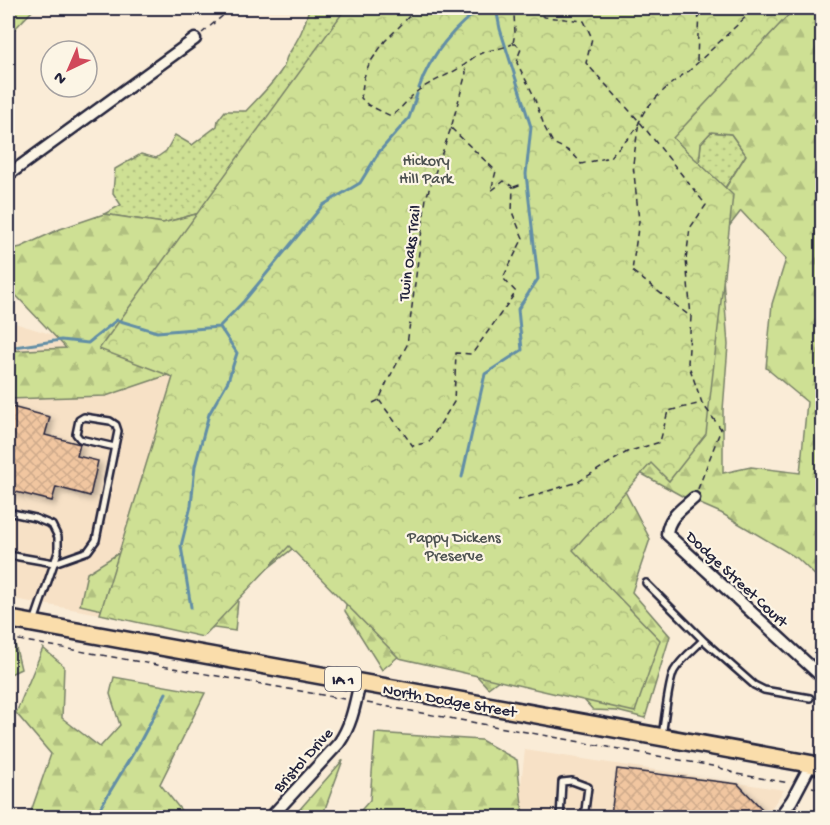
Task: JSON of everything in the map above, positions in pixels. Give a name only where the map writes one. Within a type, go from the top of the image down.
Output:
[{"type":"main road","name":"North Dodge Street","points":[[8,619],[819,764]]},
{"type":"street","points":[[8,175],[195,39]]},
{"type":"street","name":"Dodge Street Court","points":[[694,498],[671,520],[667,527],[667,534],[822,677]]},
{"type":"street","name":"Bristol Drive","points":[[270,818],[339,743],[347,731],[360,682]]},
{"type":"street","points":[[779,818],[800,785],[819,764]]},
{"type":"lane","points":[[8,555],[54,563],[88,551],[96,540],[115,447],[118,431],[116,425],[110,421],[84,417],[79,420],[76,434],[80,439],[115,447]]},
{"type":"lane","points":[[8,510],[52,525],[58,537],[58,552],[33,624]]},
{"type":"lane","points":[[646,584],[703,640],[754,685],[764,690],[810,698]]},
{"type":"lane","points":[[662,737],[671,680],[675,671],[703,640]]},
{"type":"lane","points":[[560,818],[562,782],[572,781],[588,787],[584,818]]},
{"type":"lane","points":[[814,818],[822,810]]},
{"type":"path","points":[[195,39],[232,8]]},
{"type":"path","points":[[416,8],[385,41],[369,64],[364,77],[361,98],[363,102],[391,116],[417,92],[465,65],[473,57],[485,51],[516,44],[521,49],[518,63],[553,143],[566,148],[576,156],[581,164],[610,157],[634,132],[649,105],[682,74],[689,71],[755,8]]},
{"type":"path","points":[[513,44],[516,8]]},
{"type":"path","points":[[522,8],[544,17],[584,21],[592,38],[586,63],[639,121],[706,205],[690,228],[686,259],[691,317],[688,363],[702,403],[721,429],[694,498]]},
{"type":"path","points":[[697,63],[699,8]]},
{"type":"path","name":"Twin Oaks Trail","points":[[380,400],[407,345],[426,198],[452,128],[466,73],[465,65]]},
{"type":"path","points":[[639,121],[633,164],[639,221],[632,271],[691,317]]},
{"type":"path","points":[[452,128],[496,171],[491,191],[504,181],[513,187]]},
{"type":"path","points":[[513,187],[522,184]]},
{"type":"path","points":[[373,403],[380,400],[413,446],[429,442],[454,402],[456,353],[472,354],[516,292],[503,278],[523,238],[512,212],[513,187]]},
{"type":"path","points":[[518,500],[578,482],[627,452],[660,442],[668,411],[702,403]]},
{"type":"path","points":[[8,638],[718,767],[736,774],[822,789]]},
{"type":"shaded area","points":[[8,321],[99,349],[173,377],[100,614],[8,598]]},
{"type":"shaded area","points":[[525,750],[784,790],[765,817],[517,818]]},
{"type":"green space","points":[[8,8],[35,8],[8,36]]},
{"type":"green space","points":[[309,8],[419,8],[218,208],[163,223],[104,214],[121,205],[113,193],[115,169],[141,154],[156,158],[166,151],[175,135],[192,145],[217,126],[218,120],[225,111],[246,111],[283,68],[306,21]]},
{"type":"green space","name":"Hickory Hill Park","points":[[346,8],[795,8],[673,138],[733,195],[706,434],[669,481],[651,463],[573,550],[660,640],[635,712],[399,658],[289,546],[203,637],[100,614],[173,377],[99,349]]},
{"type":"green space","name":"Pappy Dickens Preserve","points":[[770,8],[822,8],[822,582],[797,558],[721,513],[682,496],[633,469],[620,482],[650,539],[632,592],[670,636],[645,718],[617,711],[593,710],[540,650],[488,688],[433,628],[382,670],[345,611],[354,559],[320,527],[239,591],[235,631],[128,616],[80,605],[87,573],[127,548],[177,372],[106,396],[8,399],[8,351],[66,348],[8,287],[8,250],[104,214],[163,223],[218,208]],"holes":[[[711,132],[731,134],[746,155],[721,195],[698,174],[701,143]],[[741,211],[786,259],[772,304],[766,368],[807,402],[800,473],[751,467],[723,473],[723,410],[728,345],[720,238]]]},
{"type":"green space","points":[[711,132],[731,134],[746,155],[721,194],[698,174],[701,143]]},
{"type":"green space","points":[[8,643],[15,644],[21,669],[8,675]]},
{"type":"green space","points":[[43,648],[64,666],[62,718],[100,747],[120,725],[110,694],[114,677],[205,693],[160,784],[184,814],[179,817],[29,817],[51,754],[16,713]]},
{"type":"green space","points":[[375,733],[481,740],[517,760],[523,814],[520,818],[355,817],[370,800]]},
{"type":"green space","points":[[343,760],[322,817],[293,817]]},
{"type":"building","points":[[8,406],[50,417],[45,435],[80,444],[77,456],[98,461],[90,496],[56,487],[52,501],[8,490]]},
{"type":"building","points":[[617,769],[738,784],[762,809],[753,818],[633,818],[611,815]]},
{"type":"waterway","points":[[419,88],[429,65],[445,42],[463,22],[484,8]]},
{"type":"waterway","points":[[462,477],[485,374],[522,350],[518,309],[538,279],[526,174],[531,127],[500,29],[496,8]]},
{"type":"waterway","points":[[8,348],[61,340],[88,343],[117,320],[157,332],[219,327],[244,301],[323,205],[360,183],[379,152],[409,118],[417,94]]},
{"type":"waterway","points":[[191,607],[181,546],[191,506],[195,466],[209,414],[228,381],[237,353],[220,327]]},
{"type":"waterway","points":[[94,818],[140,742],[166,693]]}]
